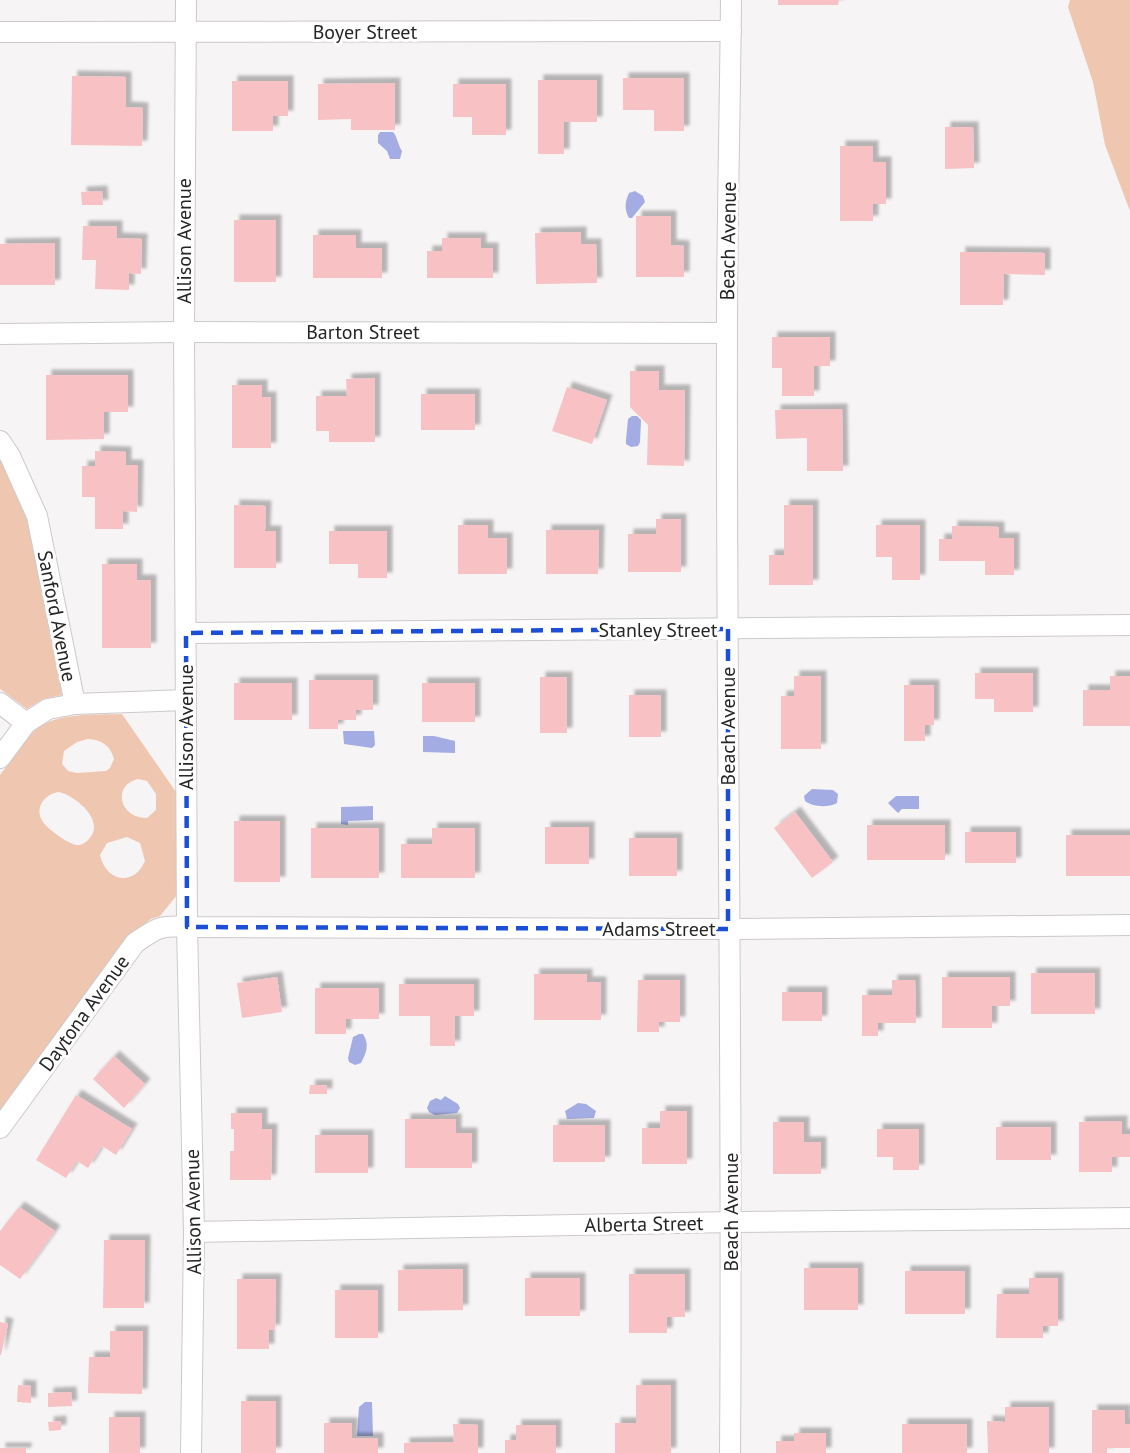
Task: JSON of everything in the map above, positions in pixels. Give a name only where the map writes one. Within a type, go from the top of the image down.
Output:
[{"type":"street","name":"Allison Avenue","points":[[186,0],[184,332],[187,927],[194,1232],[191,1453]]},
{"type":"street","name":"Beach Avenue","points":[[730,1453],[732,1222],[728,929],[727,333],[731,0]]},
{"type":"street","name":"Boyer Street","points":[[0,32],[731,31]]},
{"type":"street","name":"Barton Street","points":[[0,334],[727,333]]},
{"type":"street","name":"Sanford Avenue","points":[[0,441],[10,456],[37,516],[75,704],[48,709],[26,723],[0,758]]},
{"type":"street","name":"Stanley Street","points":[[186,633],[1130,625]]},
{"type":"street","points":[[75,704],[186,700]]},
{"type":"street","points":[[0,703],[26,723]]},
{"type":"street","name":"Adams Street","points":[[187,927],[728,929],[1130,925]]},
{"type":"street","name":"Daytona Avenue","points":[[0,1128],[135,943],[156,928],[187,927]]},
{"type":"street","name":"Alberta Street","points":[[194,1232],[732,1222],[1130,1218]]},
{"type":"highlighted area","points":[[728,629],[728,929],[187,927],[186,633]]},
{"type":"shaded area","points":[[1070,0],[1130,0],[1130,211],[1105,145],[1093,82],[1068,7]]},
{"type":"shaded area","points":[[0,459],[27,520],[62,695],[43,699],[27,709],[0,689]]},
{"type":"shaded area","points":[[122,714],[176,792],[177,895],[160,916],[151,919],[128,936],[0,1110],[0,775],[33,732],[51,721],[75,716]],"holes":[[[88,739],[105,744],[114,759],[110,768],[106,771],[77,773],[68,771],[62,764],[64,751],[77,742]],[[138,779],[147,781],[156,794],[156,810],[147,818],[130,813],[122,801],[124,788],[130,782]],[[59,792],[73,798],[87,810],[91,817],[94,825],[93,832],[83,844],[77,845],[69,842],[54,832],[40,817],[42,802]],[[127,837],[140,843],[145,861],[140,869],[128,878],[114,876],[103,864],[100,855],[107,843]]]},
{"type":"water","points":[[380,132],[393,132],[402,151],[400,159],[390,159],[387,151],[378,143]]},
{"type":"water","points":[[635,191],[643,196],[645,202],[632,218],[629,218],[626,212],[626,202],[629,193]]},
{"type":"water","points":[[637,416],[641,420],[640,442],[638,446],[631,447],[626,444],[626,440],[628,419]]},
{"type":"water","points":[[343,731],[374,731],[375,745],[372,748],[344,744]]},
{"type":"water","points":[[423,736],[455,741],[455,753],[423,752]]},
{"type":"water","points":[[812,789],[833,790],[838,794],[837,803],[816,806],[808,803],[804,796]]},
{"type":"water","points":[[896,796],[919,796],[919,809],[902,809],[898,813],[888,803]]},
{"type":"water","points":[[373,806],[373,820],[348,821],[348,825],[341,824],[341,807]]},
{"type":"water","points":[[363,1034],[365,1038],[366,1049],[361,1063],[355,1065],[349,1062],[348,1058],[353,1037]]},
{"type":"water","points":[[445,1096],[458,1104],[460,1108],[457,1113],[435,1115],[429,1112],[427,1108],[430,1101],[436,1098],[441,1100]]},
{"type":"water","points":[[578,1103],[586,1104],[596,1111],[594,1118],[567,1119],[565,1111]]},
{"type":"water","points":[[365,1402],[372,1402],[373,1436],[357,1436],[359,1407]]},
{"type":"building","points":[[778,0],[839,0],[838,5],[778,5]]},
{"type":"building","points":[[72,76],[126,77],[126,107],[143,108],[142,146],[71,145]]},
{"type":"building","points":[[623,78],[684,78],[684,131],[654,131],[654,110],[623,110]]},
{"type":"building","points":[[538,80],[597,80],[597,122],[564,122],[564,154],[538,154]]},
{"type":"building","points":[[232,81],[288,81],[288,116],[273,116],[273,131],[232,131]]},
{"type":"building","points":[[395,83],[395,130],[351,130],[351,119],[318,120],[318,84]]},
{"type":"building","points":[[453,84],[506,84],[506,135],[472,135],[472,117],[453,117]]},
{"type":"building","points":[[945,127],[973,127],[974,168],[945,169]]},
{"type":"building","points":[[840,146],[873,146],[873,162],[886,162],[886,204],[873,204],[873,221],[840,221]]},
{"type":"building","points":[[102,191],[103,205],[82,205],[81,192]]},
{"type":"building","points":[[636,216],[671,216],[671,245],[684,246],[684,277],[636,277]]},
{"type":"building","points":[[234,220],[276,220],[276,282],[234,282]]},
{"type":"building","points":[[83,226],[117,226],[117,238],[142,239],[141,274],[129,273],[129,290],[95,289],[96,260],[82,260]]},
{"type":"building","points":[[581,232],[581,244],[596,244],[597,283],[536,284],[535,233]]},
{"type":"building","points":[[313,235],[356,235],[356,248],[382,248],[382,278],[313,278]]},
{"type":"building","points":[[442,238],[481,238],[481,248],[493,248],[493,278],[427,278],[427,251],[442,251]]},
{"type":"building","points":[[55,243],[55,285],[0,285],[0,244]]},
{"type":"building","points":[[960,252],[1045,253],[1045,275],[1004,274],[1003,305],[960,305]]},
{"type":"building","points":[[772,337],[830,337],[830,366],[814,366],[814,396],[782,396],[782,368],[772,368]]},
{"type":"building","points":[[630,371],[659,371],[659,390],[685,390],[684,466],[647,465],[648,425],[630,407]]},
{"type":"building","points":[[46,375],[128,375],[128,412],[104,412],[104,439],[46,440]]},
{"type":"building","points":[[375,378],[375,442],[329,442],[329,431],[316,431],[316,396],[347,396],[346,379]]},
{"type":"building","points":[[232,385],[262,385],[262,397],[271,397],[271,448],[232,448]]},
{"type":"building","points":[[567,387],[607,400],[592,444],[552,431]]},
{"type":"building","points":[[421,394],[475,394],[475,430],[421,430]]},
{"type":"building","points":[[842,409],[843,471],[807,471],[807,438],[776,439],[775,410]]},
{"type":"building","points":[[95,451],[126,452],[126,465],[138,465],[137,512],[123,511],[123,529],[95,529],[95,497],[82,497],[82,466],[95,466]]},
{"type":"building","points":[[234,505],[266,506],[265,531],[276,531],[276,568],[234,568]]},
{"type":"building","points":[[784,505],[813,505],[813,585],[769,585],[769,555],[784,555]]},
{"type":"building","points":[[656,519],[681,519],[681,572],[628,572],[628,534],[656,534]]},
{"type":"building","points":[[458,525],[488,525],[488,538],[507,538],[507,574],[458,574]]},
{"type":"building","points":[[876,525],[920,525],[920,580],[892,580],[892,557],[876,557]]},
{"type":"building","points":[[952,526],[999,527],[999,538],[1014,538],[1014,575],[985,575],[985,561],[939,561],[939,539],[952,539]]},
{"type":"building","points":[[546,530],[599,530],[598,574],[546,574]]},
{"type":"building","points":[[329,531],[387,531],[387,578],[358,578],[358,564],[329,564]]},
{"type":"building","points":[[102,564],[137,564],[137,580],[151,580],[151,648],[102,648]]},
{"type":"building","points":[[975,673],[1033,673],[1033,712],[994,712],[994,699],[975,699]]},
{"type":"building","points":[[794,676],[821,676],[821,749],[781,749],[781,696],[794,696]]},
{"type":"building","points":[[1110,676],[1130,676],[1130,726],[1083,726],[1083,690],[1110,690]]},
{"type":"building","points":[[540,677],[567,677],[567,733],[540,733]]},
{"type":"building","points":[[309,680],[373,680],[373,710],[356,710],[356,720],[338,720],[338,729],[309,729]]},
{"type":"building","points":[[234,683],[292,683],[292,720],[234,720]]},
{"type":"building","points":[[422,683],[475,683],[475,722],[422,722]]},
{"type":"building","points":[[904,685],[934,685],[934,725],[925,725],[925,741],[904,741]]},
{"type":"building","points":[[629,695],[661,695],[661,737],[629,737]]},
{"type":"building","points":[[795,812],[833,862],[812,878],[774,828]]},
{"type":"building","points":[[234,821],[280,821],[280,882],[234,882]]},
{"type":"building","points":[[867,825],[945,825],[945,860],[867,860]]},
{"type":"building","points":[[545,827],[589,827],[589,864],[545,864]]},
{"type":"building","points":[[311,828],[379,828],[379,878],[311,878]]},
{"type":"building","points":[[432,828],[475,828],[475,878],[401,878],[401,844],[432,844]]},
{"type":"building","points":[[965,832],[1016,832],[1016,863],[965,863]]},
{"type":"building","points":[[1066,835],[1130,835],[1130,876],[1066,876]]},
{"type":"building","points":[[629,838],[677,838],[677,876],[629,876]]},
{"type":"building","points":[[1031,973],[1095,973],[1095,1014],[1031,1014]]},
{"type":"building","points":[[534,974],[587,974],[587,982],[601,982],[601,1020],[534,1020]]},
{"type":"building","points":[[277,977],[282,1012],[242,1018],[237,983]]},
{"type":"building","points":[[942,977],[1010,977],[1010,1006],[992,1006],[992,1028],[942,1028]]},
{"type":"building","points":[[638,980],[680,980],[680,1022],[659,1022],[659,1032],[637,1032]]},
{"type":"building","points":[[892,980],[915,980],[916,1023],[878,1023],[878,1036],[862,1036],[862,995],[892,995]]},
{"type":"building","points":[[399,984],[474,984],[474,1016],[455,1016],[455,1046],[430,1046],[430,1016],[399,1016]]},
{"type":"building","points":[[315,988],[379,988],[379,1019],[346,1019],[346,1034],[315,1034]]},
{"type":"building","points":[[782,992],[822,992],[822,1021],[782,1021]]},
{"type":"building","points":[[114,1056],[145,1084],[124,1108],[93,1079]]},
{"type":"building","points":[[310,1085],[327,1085],[327,1094],[309,1094]]},
{"type":"building","points":[[76,1095],[132,1129],[116,1155],[102,1146],[88,1168],[77,1161],[66,1178],[36,1160]]},
{"type":"building","points":[[660,1111],[687,1111],[687,1164],[642,1164],[642,1128],[660,1128]]},
{"type":"building","points":[[231,1113],[262,1113],[262,1129],[272,1129],[271,1180],[230,1180],[230,1151],[234,1151]]},
{"type":"building","points":[[405,1119],[456,1119],[456,1133],[472,1133],[472,1168],[405,1168]]},
{"type":"building","points":[[1122,1121],[1122,1134],[1130,1134],[1130,1157],[1112,1157],[1112,1172],[1079,1172],[1079,1122]]},
{"type":"building","points":[[773,1122],[804,1122],[804,1142],[821,1142],[821,1174],[773,1174]]},
{"type":"building","points":[[553,1125],[605,1125],[605,1162],[553,1162]]},
{"type":"building","points":[[996,1127],[1051,1127],[1051,1160],[996,1160]]},
{"type":"building","points":[[877,1129],[919,1129],[919,1170],[893,1170],[893,1157],[877,1157]]},
{"type":"building","points":[[315,1135],[368,1135],[368,1173],[315,1173]]},
{"type":"building","points":[[19,1207],[55,1231],[20,1279],[0,1265],[0,1231]]},
{"type":"building","points":[[104,1240],[145,1240],[144,1308],[103,1308]]},
{"type":"building","points":[[804,1268],[858,1268],[858,1310],[804,1310]]},
{"type":"building","points":[[463,1269],[463,1310],[398,1311],[398,1270]]},
{"type":"building","points":[[905,1271],[965,1271],[965,1314],[905,1314]]},
{"type":"building","points":[[629,1274],[685,1274],[685,1317],[667,1317],[667,1333],[629,1333]]},
{"type":"building","points":[[525,1278],[580,1278],[580,1316],[525,1316]]},
{"type":"building","points":[[1029,1278],[1058,1278],[1058,1326],[1043,1326],[1043,1338],[996,1338],[997,1294],[1029,1294]]},
{"type":"building","points":[[237,1279],[276,1279],[275,1330],[269,1330],[269,1349],[237,1349]]},
{"type":"building","points":[[335,1290],[378,1290],[378,1338],[335,1338]]},
{"type":"building","points":[[0,1322],[8,1324],[1,1355],[0,1355]]},
{"type":"building","points":[[110,1331],[143,1331],[142,1394],[88,1393],[89,1357],[110,1357]]},
{"type":"building","points":[[18,1385],[31,1386],[31,1403],[17,1402]]},
{"type":"building","points":[[636,1385],[671,1385],[671,1453],[615,1453],[615,1423],[636,1423]]},
{"type":"building","points":[[71,1392],[72,1406],[48,1407],[48,1393]]},
{"type":"building","points":[[241,1401],[276,1401],[276,1453],[241,1453]]},
{"type":"building","points":[[1005,1407],[1049,1407],[1049,1453],[988,1453],[987,1421],[1005,1422]]},
{"type":"building","points":[[1092,1410],[1125,1410],[1125,1424],[1130,1424],[1130,1448],[1107,1448],[1107,1453],[1092,1453]]},
{"type":"building","points":[[109,1417],[140,1417],[140,1453],[109,1453]]},
{"type":"building","points":[[61,1421],[61,1430],[49,1431],[48,1422]]},
{"type":"building","points":[[324,1423],[352,1423],[352,1438],[378,1438],[378,1453],[324,1453]]},
{"type":"building","points":[[453,1424],[478,1425],[478,1453],[404,1453],[404,1443],[454,1442]]},
{"type":"building","points":[[902,1424],[967,1424],[967,1453],[902,1453]]},
{"type":"building","points":[[516,1425],[556,1425],[556,1453],[505,1453],[505,1440],[516,1440]]},
{"type":"building","points":[[794,1433],[826,1433],[826,1453],[776,1453],[776,1441],[794,1441]]},
{"type":"building","points":[[0,1448],[26,1448],[26,1453],[0,1453]]}]
